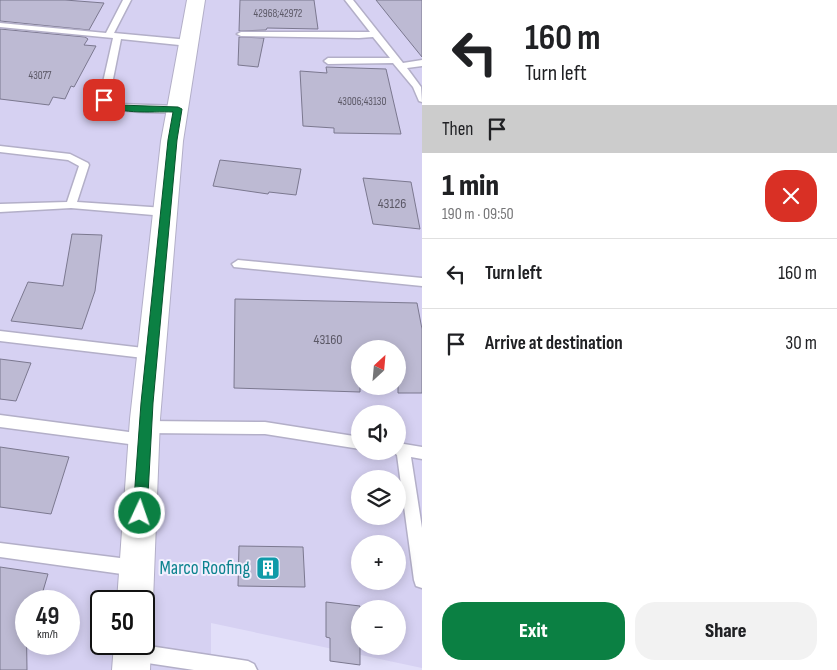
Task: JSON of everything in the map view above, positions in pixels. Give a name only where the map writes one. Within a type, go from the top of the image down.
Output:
[{"type":"main road","points":[[135,590],[144,434],[172,140],[196,0]]},
{"type":"lane","points":[[108,36],[127,0]]},
{"type":"lane","points":[[349,0],[417,87],[422,99]]},
{"type":"lane","points":[[0,25],[189,43]]},
{"type":"lane","points":[[242,34],[359,36],[375,34]]},
{"type":"lane","points":[[118,37],[104,100],[110,105],[119,108],[178,109]]},
{"type":"lane","points":[[328,61],[422,63]]},
{"type":"lane","points":[[0,149],[70,157],[84,165],[71,205]]},
{"type":"lane","points":[[0,208],[71,205],[165,212]]},
{"type":"lane","points":[[238,264],[274,266],[422,282]]},
{"type":"lane","points":[[0,336],[152,354]]},
{"type":"lane","points":[[0,421],[144,434],[266,428],[351,442]]},
{"type":"lane","points":[[406,451],[422,453]]},
{"type":"lane","points":[[402,460],[422,580]]},
{"type":"lane","points":[[0,550],[136,568]]},
{"type":"lane","points":[[132,655],[248,670]]},
{"type":"shaded area","points":[[0,0],[422,0],[422,668],[361,655],[406,655],[406,600],[351,600],[351,653],[211,623],[211,670],[0,670]]},
{"type":"building","points":[[0,0],[65,0],[104,3],[89,30],[0,21]]},
{"type":"building","points":[[240,0],[314,0],[318,29],[267,28],[266,30],[239,31]]},
{"type":"building","points":[[376,0],[422,0],[422,57],[392,20]]},
{"type":"building","points":[[0,29],[85,37],[88,39],[84,45],[96,46],[74,87],[71,86],[65,99],[53,97],[49,105],[0,99]]},
{"type":"building","points":[[239,37],[264,38],[258,67],[238,65]]},
{"type":"building","points":[[326,67],[386,69],[401,134],[334,133],[334,128],[303,126],[300,71],[327,73]]},
{"type":"building","points":[[220,160],[301,169],[296,195],[269,192],[268,194],[213,186]]},
{"type":"building","points":[[363,178],[411,182],[420,229],[373,224]]},
{"type":"building","points":[[72,234],[102,235],[95,291],[82,329],[11,321],[28,282],[63,286]]},
{"type":"building","points":[[235,299],[417,303],[422,329],[422,393],[406,393],[406,340],[351,340],[351,392],[234,388]]},
{"type":"building","points":[[0,359],[31,363],[16,401],[0,399]]},
{"type":"building","points":[[0,447],[69,457],[51,514],[0,507]]},
{"type":"building","name":"Marco Roofing","points":[[239,546],[303,547],[305,587],[238,586]]},
{"type":"building","points":[[0,567],[48,574],[43,590],[15,590],[15,655],[27,655],[27,670],[0,670]]},
{"type":"building","points":[[326,602],[351,605],[351,655],[360,655],[360,665],[330,661],[330,638],[326,637]]},
{"type":"place","name":"Marco Roofing","points":[[268,568]]},
{"type":"route","points":[[104,100],[110,105],[119,108],[178,109],[172,140],[147,403],[140,513]]}]
